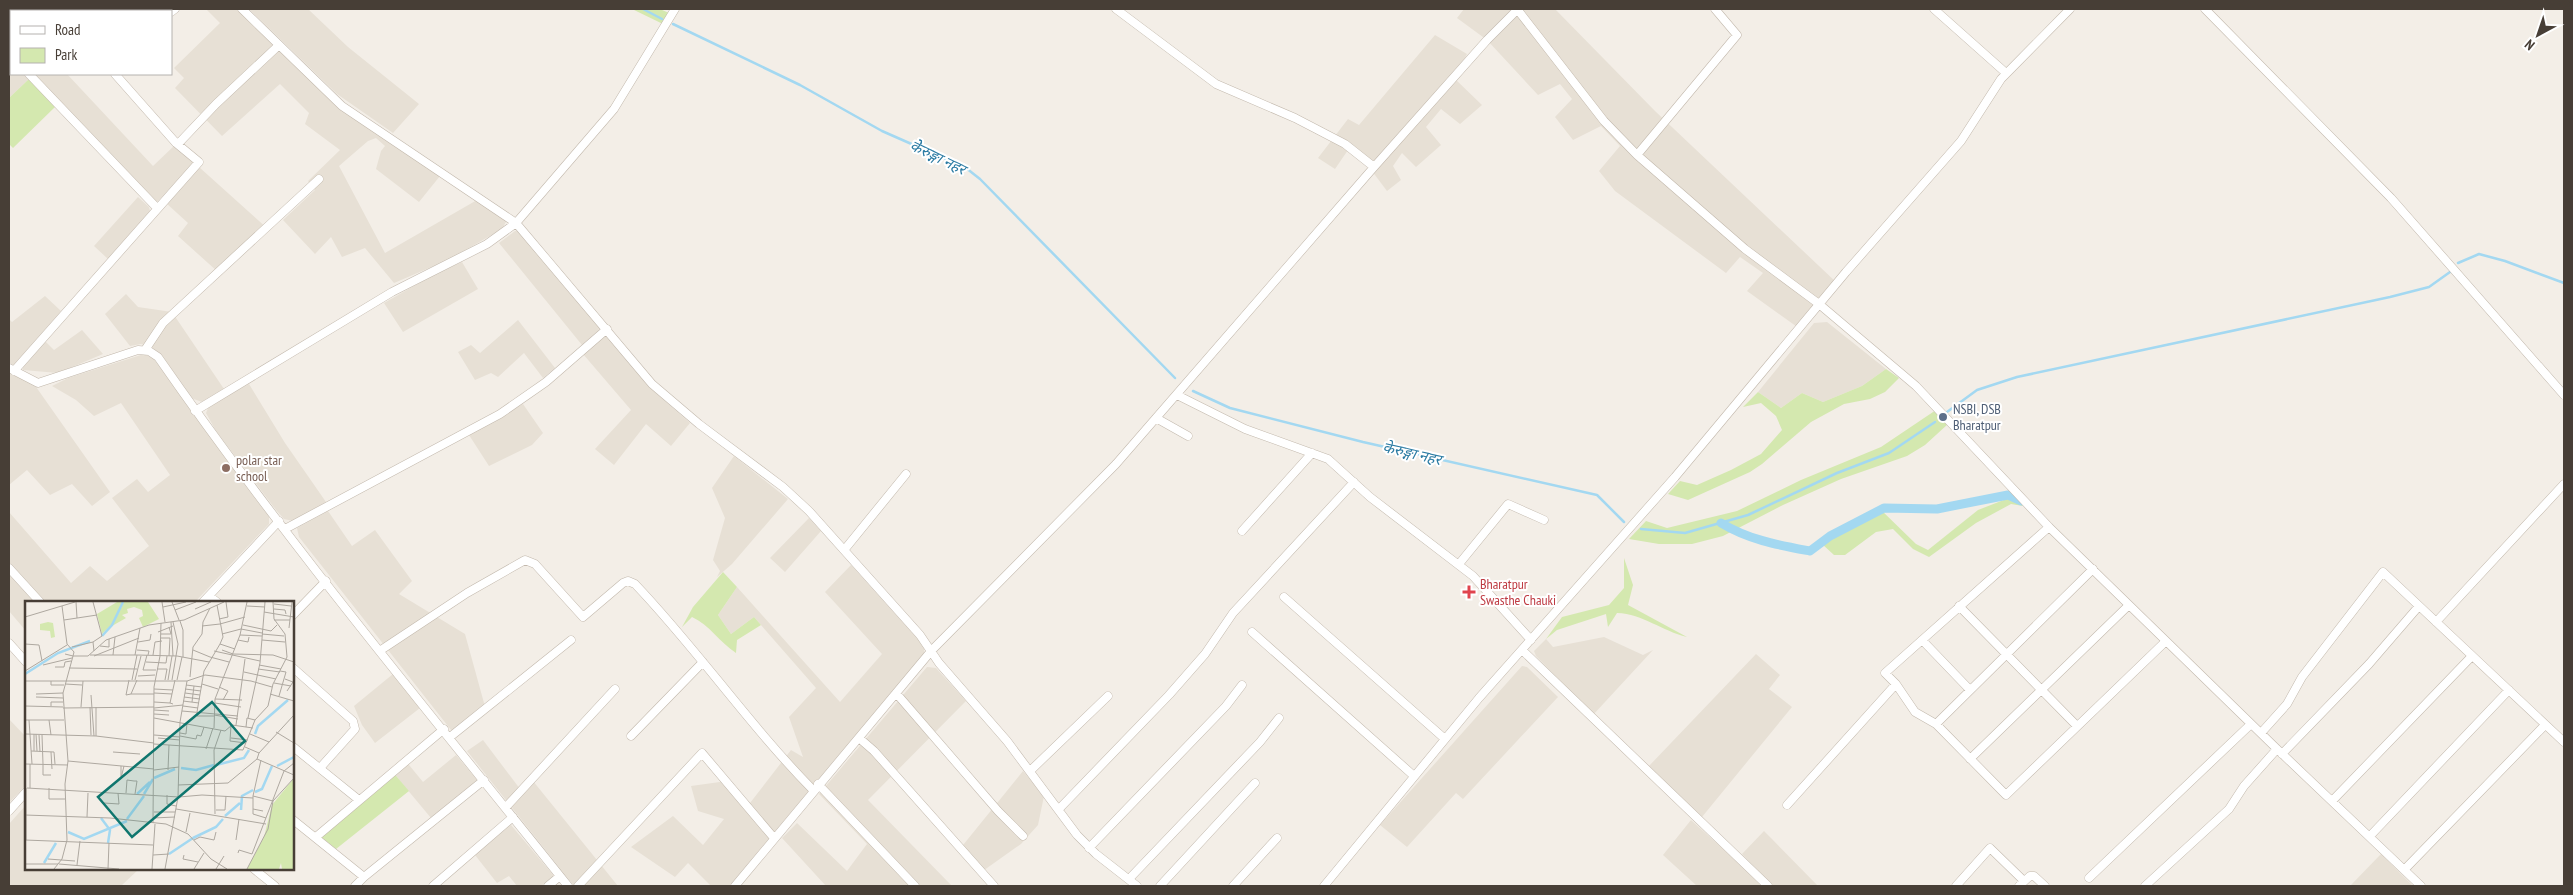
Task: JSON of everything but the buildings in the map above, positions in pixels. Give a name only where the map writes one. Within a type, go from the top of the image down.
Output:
[{"type":"street","points":[[242,9],[342,106],[516,224],[652,384],[727,447],[783,488],[809,511],[845,549],[932,650],[939,663],[1007,741],[1077,835],[1089,848],[1137,886]]},
{"type":"street","points":[[195,411],[392,292],[487,244],[516,224],[614,109],[675,9]]},
{"type":"street","points":[[1116,9],[1216,84],[1295,118],[1328,135],[1345,144],[1374,167]]},
{"type":"street","points":[[735,886],[932,650],[1116,464],[1374,167],[1487,40],[1518,9],[1604,121],[1638,155],[1746,250],[1819,304],[1916,386],[2049,527],[2279,752],[2422,886]]},
{"type":"street","points":[[1638,155],[1737,35],[1715,9]]},
{"type":"street","points":[[1934,9],[2006,73]]},
{"type":"street","points":[[1324,886],[1445,739],[1675,476],[1819,304],[1961,141],[2006,73],[2070,9]]},
{"type":"street","points":[[2205,9],[2391,198],[2564,395]]},
{"type":"street","points":[[178,144],[216,104],[278,46]]},
{"type":"street","points":[[30,75],[157,208]]},
{"type":"street","points":[[116,75],[178,144],[199,162],[12,369],[38,383],[46,382],[138,350],[145,350],[158,357],[195,411],[285,529],[568,886]]},
{"type":"street","points":[[145,350],[164,323],[319,179]]},
{"type":"street","points":[[285,529],[500,414],[546,382],[607,329]]},
{"type":"street","points":[[1177,395],[1244,429],[1328,459],[1354,482],[1473,576],[1531,640]]},
{"type":"street","points":[[1156,418],[1188,436]]},
{"type":"street","points":[[1242,531],[1312,453]]},
{"type":"street","points":[[845,549],[906,474]]},
{"type":"street","points":[[1059,809],[1205,654],[1233,613],[1354,482]]},
{"type":"street","points":[[2436,622],[2564,484]]},
{"type":"street","points":[[1459,564],[1508,504],[1544,520]]},
{"type":"street","points":[[204,601],[279,521]]},
{"type":"street","points":[[2049,527],[1885,673],[1896,684],[1914,712],[1936,724],[2006,794],[2166,641]]},
{"type":"street","points":[[381,650],[467,592],[525,560],[535,564],[583,617],[623,583],[628,581],[635,584],[674,625],[789,765],[816,787],[915,886]]},
{"type":"street","points":[[9,568],[39,601]]},
{"type":"street","points":[[1936,724],[2092,569]]},
{"type":"street","points":[[2260,733],[2287,704],[2302,677],[2383,572],[2564,742]]},
{"type":"street","points":[[294,614],[326,581]]},
{"type":"street","points":[[209,596],[216,601]]},
{"type":"street","points":[[1284,597],[1445,739]]},
{"type":"street","points":[[1970,759],[2129,605]]},
{"type":"street","points":[[1960,606],[2005,655],[2077,726]]},
{"type":"street","points":[[2145,886],[2229,809],[2244,786],[2369,664],[2419,606]]},
{"type":"street","points":[[1252,632],[1414,776]]},
{"type":"street","points":[[450,737],[571,640]]},
{"type":"street","points":[[1922,640],[1970,690]]},
{"type":"street","points":[[9,643],[25,661]]},
{"type":"street","points":[[1522,650],[1768,886]]},
{"type":"street","points":[[2332,801],[2472,656]]},
{"type":"street","points":[[631,736],[703,662]]},
{"type":"street","points":[[294,669],[353,721],[355,729],[320,768]]},
{"type":"street","points":[[1787,805],[1896,684]]},
{"type":"street","points":[[1089,848],[1226,706],[1242,685]]},
{"type":"street","points":[[506,808],[615,689]]},
{"type":"street","points":[[2370,836],[2509,690]]},
{"type":"street","points":[[896,693],[998,811],[1023,836]]},
{"type":"street","points":[[1030,771],[1108,696]]},
{"type":"street","points":[[1129,879],[1260,742],[1280,718]]},
{"type":"street","points":[[2089,878],[2251,724]]},
{"type":"street","points":[[2405,869],[2545,725]]},
{"type":"street","points":[[316,838],[444,729]]},
{"type":"street","points":[[859,738],[874,751],[994,886]]},
{"type":"street","points":[[294,748],[359,800]]},
{"type":"street","points":[[578,886],[702,753],[774,838]]},
{"type":"street","points":[[354,886],[484,780]]},
{"type":"street","points":[[1160,886],[1255,783]]},
{"type":"street","points":[[9,811],[25,793]]},
{"type":"street","points":[[433,886],[513,817]]},
{"type":"street","points":[[294,821],[364,877]]},
{"type":"street","points":[[1233,886],[1277,838]]},
{"type":"street","points":[[1956,886],[1990,848],[2022,884],[2030,876],[2034,876],[2045,886]]},
{"type":"street","points":[[255,870],[275,886]]},
{"type":"street","points":[[548,886],[560,876]]},
{"type":"shaded area","points":[[206,9],[237,9],[335,105],[440,176],[419,202],[376,169],[381,151],[385,146],[376,138],[368,141],[339,166],[385,253],[477,200],[507,220],[502,229],[448,260],[394,283],[365,248],[342,257],[331,237],[315,254],[283,220],[315,190],[308,181],[340,150],[305,124],[309,113],[280,84],[222,136],[175,88],[184,78],[174,68],[220,23]]},
{"type":"shaded area","points":[[249,9],[308,9],[348,47],[419,104],[393,133],[337,94]]},
{"type":"shaded area","points":[[1464,9],[1555,9],[1655,111],[1837,283],[1800,329],[1747,291],[1763,273],[1740,257],[1726,273],[1615,191],[1599,171],[1620,146],[1601,126],[1573,140],[1555,117],[1572,99],[1560,84],[1538,95],[1487,40],[1457,18]]},
{"type":"shaded area","points":[[1435,35],[1467,54],[1454,78],[1482,105],[1460,124],[1441,109],[1426,127],[1441,145],[1416,167],[1402,153],[1393,166],[1401,180],[1387,191],[1369,167],[1348,150],[1335,169],[1318,158],[1348,119],[1359,125]]},
{"type":"shaded area","points":[[9,58],[10,75],[25,75],[29,79],[9,98]]},
{"type":"shaded area","points":[[35,75],[68,75],[153,166],[175,145],[195,162],[156,203]]},
{"type":"shaded area","points":[[199,167],[268,229],[218,272],[178,236],[188,223],[166,203]]},
{"type":"shaded area","points":[[138,197],[149,207],[150,211],[108,259],[94,246]]},
{"type":"shaded area","points":[[515,231],[520,231],[600,327],[582,345],[499,243]]},
{"type":"shaded area","points":[[462,262],[478,289],[403,332],[384,303],[435,274]]},
{"type":"shaded area","points":[[126,294],[138,307],[172,312],[224,389],[202,402],[191,398],[162,355],[151,347],[141,344],[130,346],[105,314]]},
{"type":"shaded area","points":[[45,296],[61,311],[14,365],[11,364],[9,362],[9,319],[12,322]]},
{"type":"shaded area","points":[[518,320],[555,368],[543,378],[524,353],[498,377],[491,373],[475,380],[458,352],[471,345],[480,353]]},
{"type":"shaded area","points":[[1827,322],[1886,369],[1862,386],[1823,402],[1802,393],[1781,408],[1758,392],[1814,323]]},
{"type":"shaded area","points":[[82,330],[103,354],[58,373],[23,370],[22,364],[44,340],[54,350]]},
{"type":"shaded area","points":[[604,334],[608,335],[648,386],[690,423],[671,446],[646,424],[614,465],[595,449],[631,410],[583,354]]},
{"type":"shaded area","points":[[144,354],[154,359],[269,516],[269,524],[196,601],[25,601],[25,630],[9,611],[9,512],[71,583],[90,566],[107,581],[149,546],[112,498],[137,479],[148,492],[170,475],[121,403],[94,416],[76,400],[52,386],[68,378]]},
{"type":"shaded area","points":[[9,370],[34,384],[110,492],[92,506],[72,484],[50,495],[27,470],[9,485]]},
{"type":"shaded area","points":[[249,384],[285,443],[326,502],[293,521],[284,519],[276,510],[216,431],[206,413],[209,406]]},
{"type":"shaded area","points":[[523,404],[543,433],[532,445],[489,466],[469,435]]},
{"type":"shaded area","points":[[734,456],[788,499],[732,564],[717,577],[720,571],[713,560],[725,518],[712,488]]},
{"type":"shaded area","points":[[328,511],[352,546],[375,530],[412,581],[399,594],[465,634],[484,703],[487,707],[455,735],[299,537],[297,528]]},
{"type":"shaded area","points":[[809,518],[821,531],[785,572],[770,558]]},
{"type":"shaded area","points":[[851,565],[924,646],[924,654],[729,886],[711,886],[688,863],[675,877],[631,847],[673,816],[703,845],[724,819],[698,811],[691,786],[727,781],[750,803],[791,750],[803,757],[789,717],[816,688],[754,617],[731,634],[718,615],[737,587],[840,702],[882,654],[825,592]]},
{"type":"shaded area","points":[[1604,637],[1643,655],[1653,650],[1593,715],[1536,656],[1534,651],[1546,639],[1553,647]]},
{"type":"shaded area","points":[[1756,654],[1780,675],[1769,689],[1792,707],[1702,817],[1649,766]]},
{"type":"shaded area","points":[[1522,666],[1527,667],[1558,697],[1463,799],[1456,793],[1407,847],[1380,825]]},
{"type":"shaded area","points":[[927,667],[936,668],[966,701],[868,800],[952,886],[826,886],[782,838],[797,823],[847,871],[867,844],[819,794]]},
{"type":"shaded area","points":[[393,674],[420,708],[375,743],[362,725],[354,706]]},
{"type":"shaded area","points":[[9,719],[25,736],[25,786],[9,803]]},
{"type":"shaded area","points":[[483,740],[520,789],[533,781],[618,886],[574,886],[467,751]]},
{"type":"shaded area","points":[[456,755],[477,780],[431,818],[391,770],[405,760],[423,782]]},
{"type":"shaded area","points":[[1023,771],[1044,796],[1038,825],[1021,844],[980,873],[959,850]]},
{"type":"shaded area","points":[[25,806],[25,870],[138,870],[121,886],[9,886],[9,824]]},
{"type":"shaded area","points":[[1691,820],[1761,886],[1697,886],[1663,855]]},
{"type":"shaded area","points":[[511,825],[554,876],[541,886],[517,886],[509,876],[497,883],[475,855]]},
{"type":"shaded area","points":[[1764,831],[1818,886],[1771,886],[1742,854]]},
{"type":"shaded area","points":[[2381,854],[2413,886],[2350,886]]},
{"type":"green space","points":[[632,9],[660,9],[671,14],[665,25]]},
{"type":"green space","points":[[29,79],[55,107],[13,148],[9,144],[9,98]]},
{"type":"green space","points":[[1886,369],[1899,378],[1885,392],[1870,399],[1844,404],[1811,422],[1750,472],[1688,500],[1668,494],[1680,481],[1697,485],[1761,454],[1782,430],[1776,416],[1761,403],[1743,407],[1758,392],[1781,408],[1802,393],[1823,402],[1862,386]]},
{"type":"green space","points":[[1936,410],[1948,424],[1925,445],[1907,456],[1841,479],[1783,505],[1723,536],[1692,544],[1659,544],[1629,539],[1646,521],[1667,528],[1737,511],[1801,480],[1881,447]]},
{"type":"green space","points":[[2014,496],[2023,506],[2011,504],[1976,523],[1929,557],[1913,549],[1893,529],[1876,532],[1845,555],[1834,555],[1822,544],[1825,535],[1878,507],[1916,544],[1928,550],[1978,510]]},
{"type":"green space","points":[[1624,558],[1633,585],[1628,605],[1687,637],[1644,619],[1617,613],[1608,627],[1606,614],[1557,630],[1546,639],[1562,617],[1609,605],[1624,588]]},
{"type":"green space","points":[[723,572],[737,587],[718,615],[731,634],[754,617],[761,625],[737,640],[736,653],[704,624],[692,617],[682,627],[693,607]]},
{"type":"green space","points":[[391,770],[409,791],[336,849],[321,837]]},
{"type":"waterway","name":"केेरुङ्गा नहर","points":[[643,9],[662,19]]},
{"type":"waterway","name":"केेरुङ्गा नहर","points":[[673,24],[800,85],[882,131],[966,168],[980,179],[1175,378]]},
{"type":"waterway","points":[[2458,263],[2479,254],[2505,261],[2564,283]]},
{"type":"waterway","points":[[1947,412],[1977,390],[2017,377],[2390,297],[2429,287],[2450,272]]},
{"type":"waterway","name":"केरुङ्गा नहर","points":[[1193,391],[1230,408],[1363,442],[1597,495],[1624,522]]},
{"type":"waterway","points":[[1641,529],[1685,533],[1748,515],[1837,473],[1889,453],[1935,422]]},
{"type":"waterway","points":[[1721,523],[1753,538],[1810,551],[1830,536],[1884,508],[1937,509],[2008,495],[2021,501]]},
{"type":"place","name":"NSBI, DSB Bharatpur","points":[[1943,417]]},
{"type":"place","name":"polar star school","points":[[226,468]]},
{"type":"place","name":"Bharatpur Swasthe Chauki","points":[[1469,592]]}]
